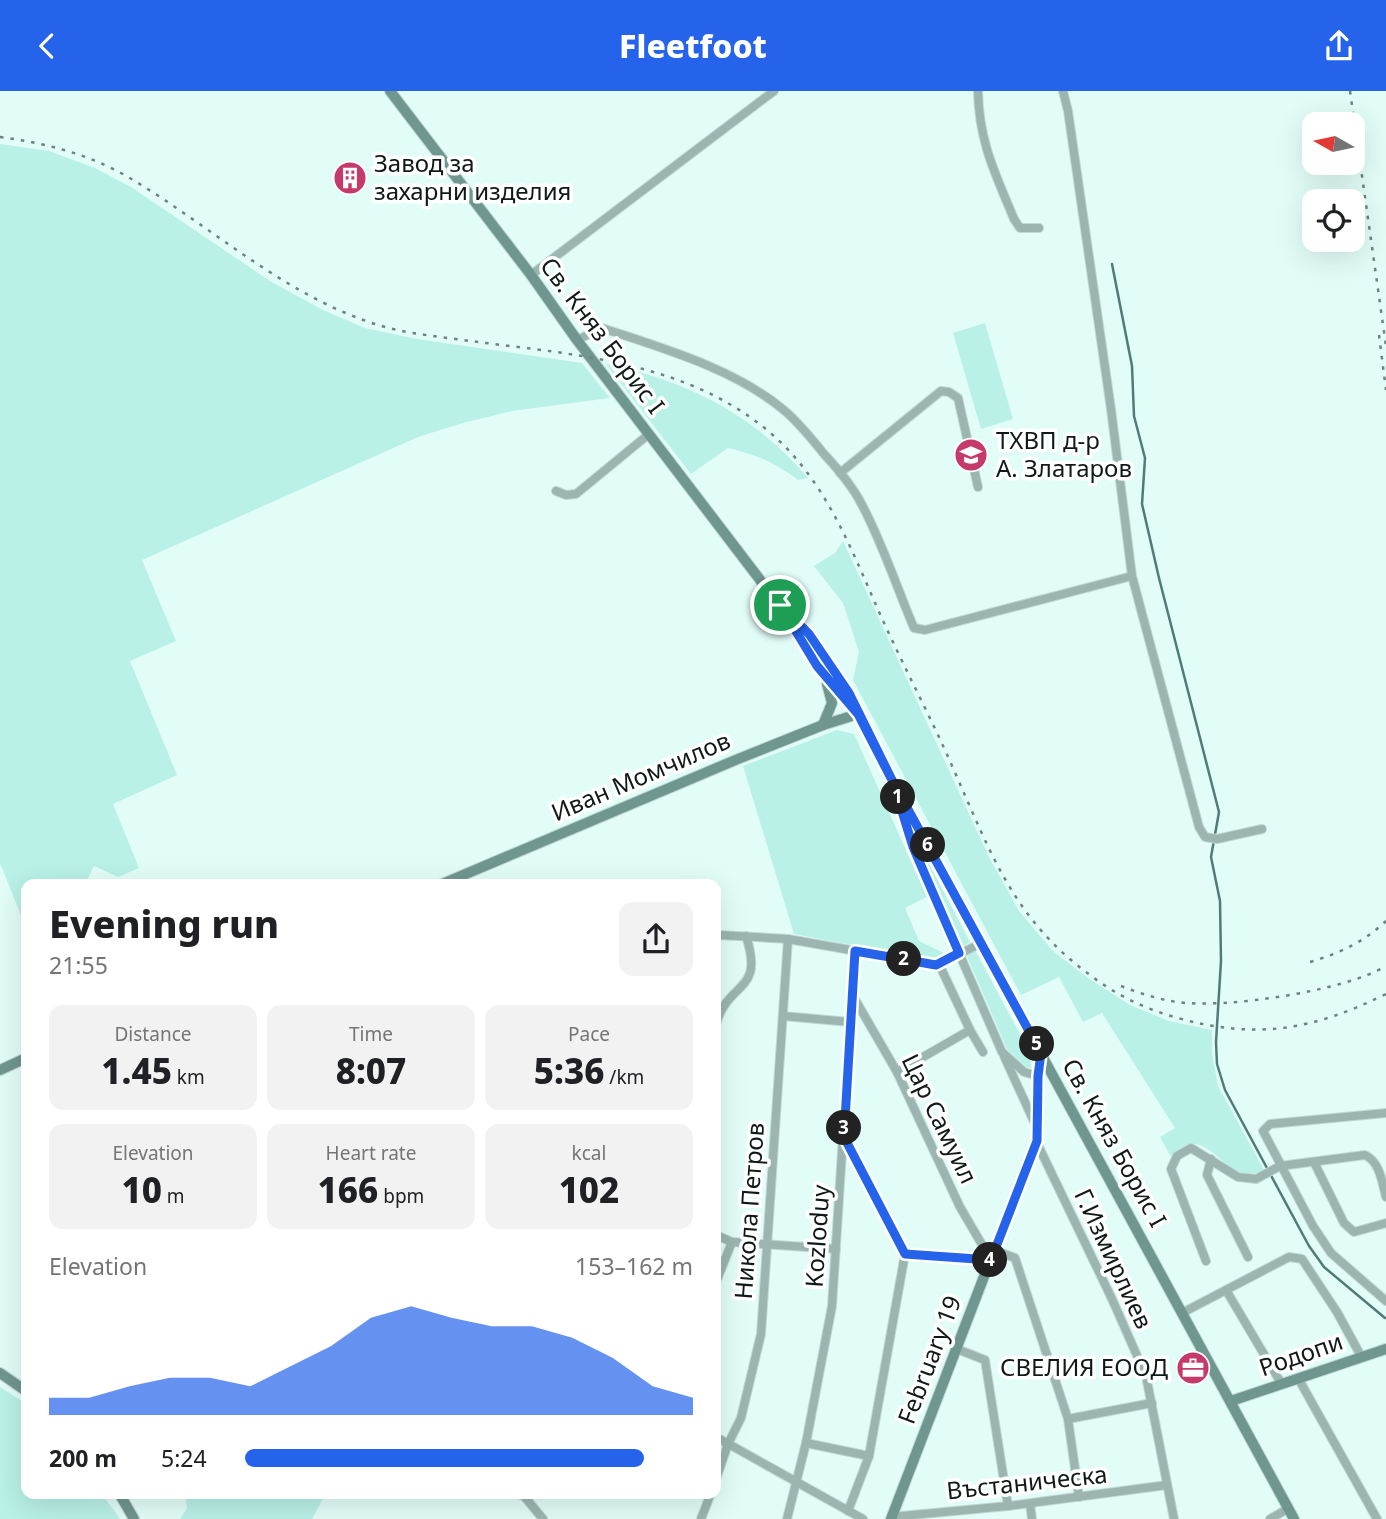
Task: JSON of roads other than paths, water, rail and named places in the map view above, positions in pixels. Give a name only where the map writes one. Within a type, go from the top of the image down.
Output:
[{"type":"street","name":"Св. Княз Борис I","points":[[390,91],[780,605],[817,666],[858,714]]},
{"type":"street","points":[[531,275],[774,91]]},
{"type":"street","points":[[978,91],[984,145],[1014,219],[1020,227],[1039,228]]},
{"type":"street","points":[[1063,91],[1111,409],[1132,576],[1199,827],[1205,837],[1217,839],[1262,829]]},
{"type":"street","points":[[577,340],[602,328],[732,377],[783,409],[840,473],[862,504],[914,628],[925,629],[1132,576]]},
{"type":"street","points":[[840,473],[941,391],[958,398],[978,487]]},
{"type":"street","points":[[555,491],[566,495],[576,494],[649,434]]},
{"type":"street","name":"Св. Княз Борис I","points":[[780,605],[809,634],[849,693],[893,782],[1291,1514]]},
{"type":"street","points":[[817,666],[832,696],[823,725]]},
{"type":"street","name":"Иван Момчилов","points":[[454,879],[823,725],[858,714]]},
{"type":"street","points":[[893,782],[913,847],[1036,1126]]},
{"type":"street","points":[[721,935],[788,939],[939,964],[982,943]]},
{"type":"street","points":[[721,1008],[746,985],[752,973],[746,936]]},
{"type":"street","name":"Никола Петров","points":[[721,1464],[741,1418],[761,1334],[788,939]]},
{"type":"street","name":"Kozloduy","points":[[787,1519],[806,1443],[832,1306],[855,951]]},
{"type":"street","points":[[939,964],[983,1052]]},
{"type":"street","name":"Цар Самуил","points":[[852,995],[897,1072],[960,1207],[992,1255],[1015,1258],[1068,1419],[1079,1497]]},
{"type":"street","points":[[783,1016],[850,1023]]},
{"type":"street","points":[[897,1072],[970,1030]]},
{"type":"street","points":[[1002,1052],[1024,1072],[1038,1076]]},
{"type":"street","name":"February 19","points":[[891,1518],[1037,1141],[1041,1053]]},
{"type":"street","points":[[0,1070],[21,1060]]},
{"type":"street","points":[[1386,1113],[1270,1124],[1263,1131],[1312,1226],[1331,1253],[1386,1301]]},
{"type":"street","points":[[844,1137],[905,1254],[869,1456],[848,1511]]},
{"type":"street","name":"Г.Измирлиев","points":[[1037,1141],[1146,1376],[1174,1519]]},
{"type":"street","points":[[1206,1261],[1171,1169],[1177,1156],[1191,1148],[1238,1177],[1256,1179],[1280,1166],[1365,1155],[1371,1158],[1379,1171],[1386,1197]]},
{"type":"street","points":[[1211,1159],[1207,1175],[1248,1257]]},
{"type":"street","points":[[1314,1162],[1345,1223],[1354,1232],[1386,1223]]},
{"type":"street","points":[[721,1237],[732,1242],[836,1249]]},
{"type":"street","points":[[721,1270],[732,1242]]},
{"type":"street","points":[[905,1254],[992,1255]]},
{"type":"street","points":[[1182,1313],[1289,1257],[1303,1258],[1361,1356]]},
{"type":"street","points":[[1226,1290],[1281,1383]]},
{"type":"street","points":[[957,1349],[985,1360],[1008,1506]]},
{"type":"street","name":"Родопи","points":[[1231,1401],[1386,1349]]},
{"type":"street","points":[[0,1373],[21,1388]]},
{"type":"street","points":[[1298,1378],[1377,1519]]},
{"type":"street","points":[[1068,1419],[1152,1403]]},
{"type":"street","points":[[721,1440],[863,1519]]},
{"type":"street","points":[[806,1443],[869,1456]]},
{"type":"street","name":"Въстаническа","points":[[891,1518],[1030,1504],[1167,1485]]},
{"type":"street","points":[[123,1499],[135,1519]]},
{"type":"street","points":[[526,1499],[543,1519]]},
{"type":"street","points":[[701,1519],[709,1499]]},
{"type":"street","points":[[1030,1504],[1032,1519]]},
{"type":"street","points":[[1269,1519],[1291,1514]]},
{"type":"waterway","points":[[1112,264],[1132,366],[1134,416],[1145,458],[1142,504],[1219,812],[1211,857],[1220,901],[1221,961],[1217,1064],[1225,1090],[1309,1246],[1324,1267],[1385,1318]]},
{"type":"railway","points":[[1350,91],[1386,346]]},
{"type":"railway","points":[[0,137],[66,151],[113,169],[278,277],[341,311],[375,324],[418,334],[619,363],[694,386],[729,404],[783,444],[816,485],[843,531],[1006,882],[1041,931],[1064,953],[1100,982],[1143,1006],[1178,1018],[1234,1029],[1259,1030],[1309,1023],[1334,1016],[1386,994]]},
{"type":"railway","points":[[1379,335],[1386,390]]},
{"type":"railway","points":[[1310,962],[1351,946],[1386,921]]},
{"type":"railway","points":[[1121,986],[1177,1002],[1224,1003],[1315,990],[1367,975],[1386,966]]},
{"type":"place","name":"Завод за захарни изделия","points":[[350,178]]},
{"type":"place","name":"ТХВП д-р А. Златаров","points":[[971,455]]},
{"type":"place","name":"СВЕЛИЯ ЕООД","points":[[1193,1368]]}]
